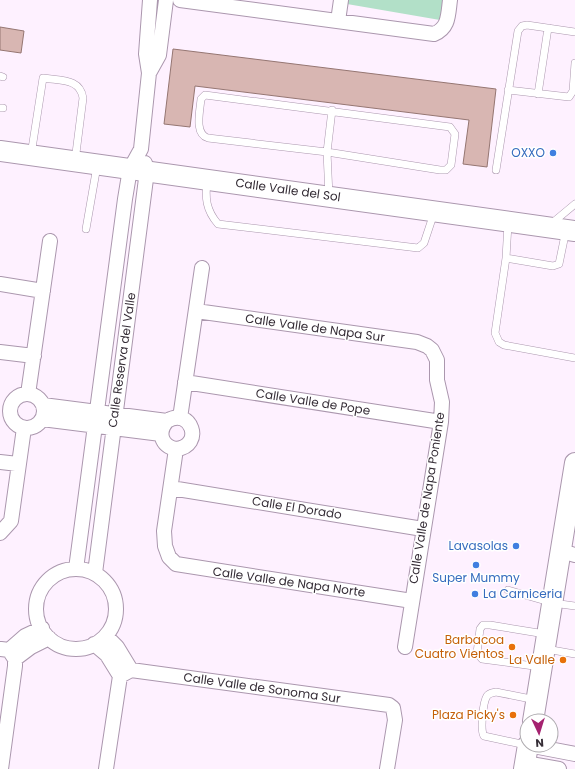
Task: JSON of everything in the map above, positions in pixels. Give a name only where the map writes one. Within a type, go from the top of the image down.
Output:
[{"type":"main road","name":"Calle Valle del Sol","points":[[0,151],[571,231]]},
{"type":"main road","points":[[534,713],[553,603],[569,546],[575,463]]},
{"type":"street","name":"Calle Reserva del Valle","points":[[150,0],[146,54],[150,73]]},
{"type":"street","name":"Calle Reserva del Valle","points":[[95,573],[114,421],[140,149],[150,73],[159,55],[166,0]]},
{"type":"street","points":[[180,0],[223,3],[434,34],[442,31],[447,24],[450,0]]},
{"type":"street","points":[[338,21],[341,0]]},
{"type":"street","name":"Calle Reserva del Valle","points":[[76,569],[96,419],[139,170]]},
{"type":"street","points":[[28,394],[50,241]]},
{"type":"street","points":[[42,419],[96,419],[169,424],[189,423],[193,433],[192,438],[186,447],[176,449],[164,442],[169,424],[185,382],[202,268]]},
{"type":"street","points":[[0,284],[43,291]]},
{"type":"street","name":"Calle Valle de Napa Sur","points":[[196,311],[417,342],[428,346],[432,350]]},
{"type":"street","name":"Calle Valle de Napa Poniente","points":[[405,647],[441,422],[442,402],[437,380],[437,360],[432,350]]},
{"type":"street","points":[[0,352],[34,356]]},
{"type":"street","name":"Calle Valle de Pope","points":[[185,382],[441,422]]},
{"type":"street","points":[[28,394],[38,398],[43,405],[42,419],[36,426],[24,428],[14,422],[10,412],[13,401],[18,397],[28,394]]},
{"type":"street","points":[[43,405],[96,419]]},
{"type":"street","points":[[0,533],[11,520],[24,428]]},
{"type":"street","points":[[171,488],[176,449]]},
{"type":"street","points":[[0,462],[18,464]]},
{"type":"street","name":"Calle El Dorado","points":[[171,488],[423,529]]},
{"type":"street","name":"Calle Valle de Napa Norte","points":[[171,488],[164,531],[165,546],[169,557],[176,564],[187,568],[412,600]]},
{"type":"street","points":[[76,569],[95,573],[104,580],[112,590],[116,602],[116,615],[111,627],[106,636],[94,644],[82,648],[70,648],[59,644],[45,633],[37,616],[36,604],[40,592],[47,582],[57,574],[68,570],[76,569]]},
{"type":"street","points":[[1,769],[8,653],[25,636],[45,633]]},
{"type":"street","points":[[106,636],[117,647],[125,673],[106,769]]},
{"type":"street","points":[[94,644],[125,673]]},
{"type":"street","name":"Calle Valle de Sonoma Sur","points":[[125,673],[386,704],[393,708],[395,720],[387,769]]},
{"type":"street","points":[[526,756],[575,754]]},
{"type":"street","points":[[526,756],[559,769]]},
{"type":"lane","points":[[496,170],[516,34],[520,28],[527,25],[575,32]]},
{"type":"lane","points":[[538,94],[548,28]]},
{"type":"lane","points":[[508,90],[569,97],[573,91],[575,63]]},
{"type":"lane","points":[[31,155],[43,78],[78,84],[82,90],[84,98],[75,161]]},
{"type":"lane","points":[[208,95],[332,110],[450,127],[455,134],[451,166],[446,170],[440,170],[327,152],[202,137],[199,132],[200,99],[203,96],[208,95]]},
{"type":"lane","points":[[329,196],[327,152],[332,110]]},
{"type":"lane","points":[[86,229],[97,164]]},
{"type":"lane","points":[[207,179],[205,199],[210,215],[218,224],[418,248],[424,243],[434,211]]},
{"type":"lane","points":[[546,227],[575,204]]},
{"type":"lane","points":[[508,222],[506,258],[495,333],[499,342],[504,345],[575,358]]},
{"type":"lane","points":[[506,258],[553,266],[559,264],[571,231]]},
{"type":"lane","points":[[508,590],[553,603],[575,606]]},
{"type":"lane","points":[[545,650],[490,625],[483,625],[480,629],[477,653],[482,659],[545,650],[575,654]]},
{"type":"lane","points":[[526,756],[484,736],[481,729],[486,697],[490,693],[496,692],[536,700]]},
{"type":"green space","points":[[347,0],[443,0],[440,20],[347,4]]},
{"type":"building","points":[[0,27],[24,31],[21,53],[0,50]]},
{"type":"building","points":[[173,49],[496,89],[487,167],[463,164],[469,120],[195,86],[190,127],[164,124]]},
{"type":"place","name":"OXXO","points":[[553,153]]},
{"type":"place","name":"Lavasolas","points":[[516,546]]},
{"type":"place","name":"Super Mummy","points":[[476,565]]},
{"type":"place","name":"La Carniceria","points":[[475,594]]},
{"type":"place","name":"Barbacoa Cuatro Vientos","points":[[512,647]]},
{"type":"place","name":"La Valle","points":[[563,660]]},
{"type":"place","name":"Plaza Picky's","points":[[513,715]]}]
